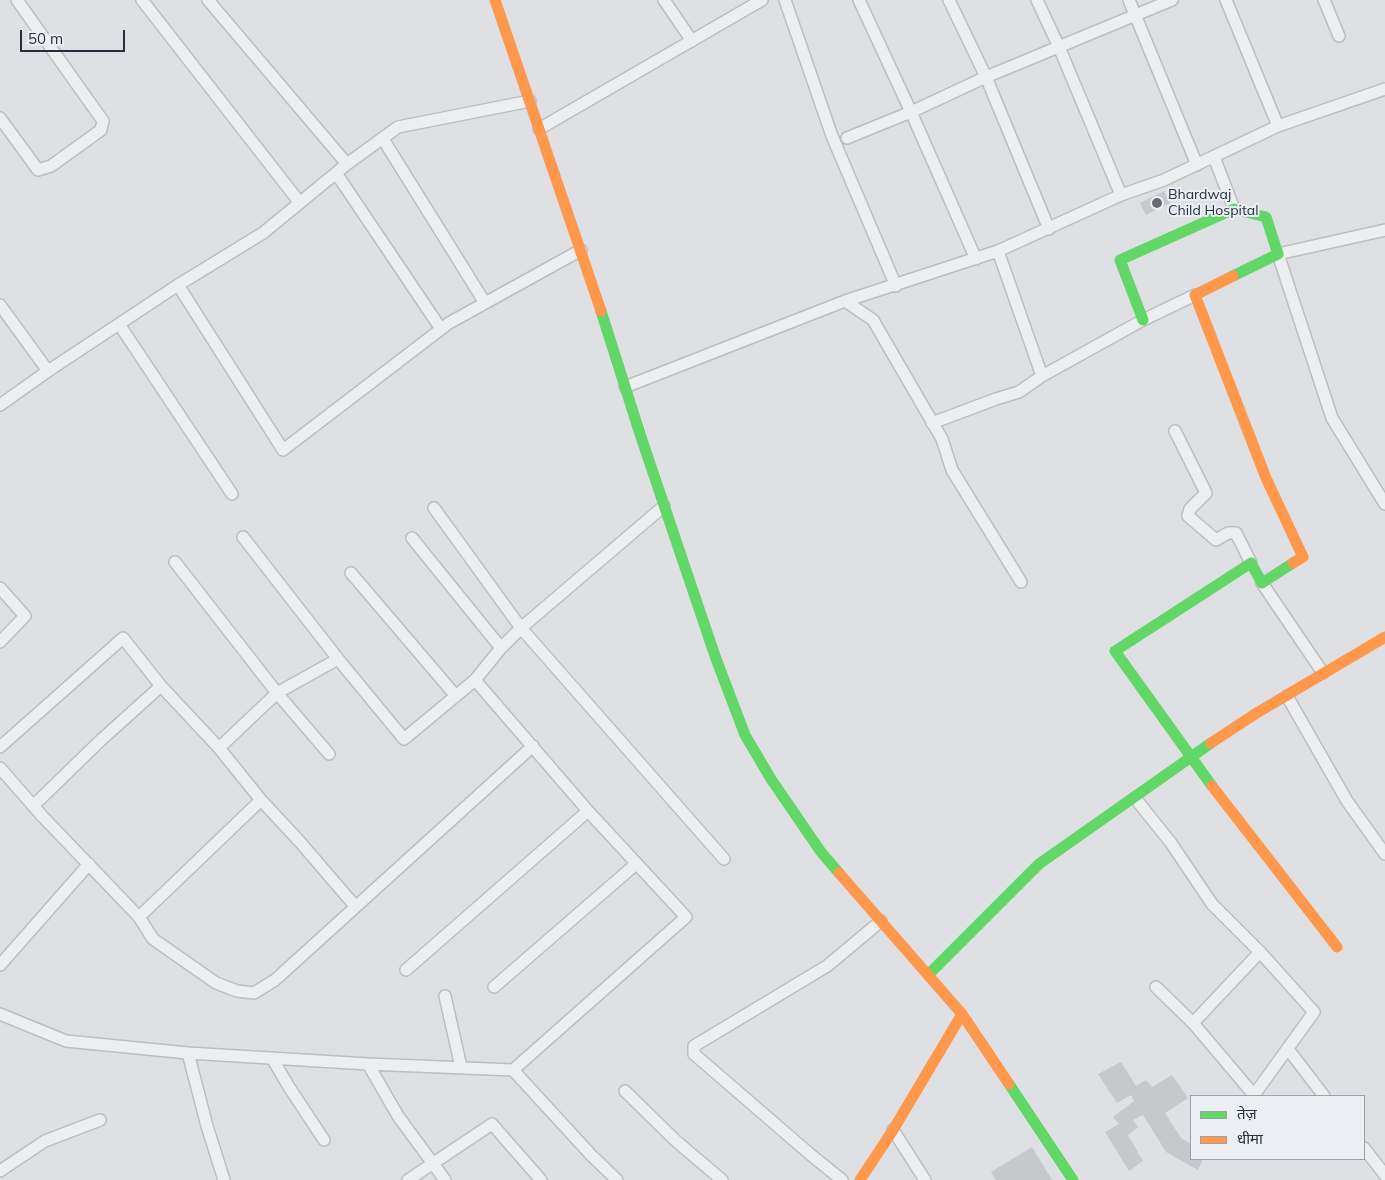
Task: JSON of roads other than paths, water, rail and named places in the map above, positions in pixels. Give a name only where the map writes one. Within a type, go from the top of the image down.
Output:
[{"type":"street","points":[[0,118],[38,170],[51,166],[101,130],[103,122],[17,0]]},
{"type":"street","points":[[142,0],[300,204]]},
{"type":"street","points":[[208,0],[347,164]]},
{"type":"street","points":[[495,0],[581,250],[715,656],[745,735],[771,779],[821,852],[962,1014],[1073,1180]]},
{"type":"street","points":[[664,0],[692,40]]},
{"type":"street","points":[[539,129],[762,0]]},
{"type":"street","points":[[785,0],[832,136],[896,286]]},
{"type":"street","points":[[859,0],[976,259]]},
{"type":"street","points":[[949,0],[986,77],[1049,229]]},
{"type":"street","points":[[1037,0],[1059,46],[1121,195]]},
{"type":"street","points":[[1129,0],[1197,165]]},
{"type":"street","points":[[847,138],[911,112],[1059,46],[1172,0]]},
{"type":"street","points":[[1226,0],[1278,126]]},
{"type":"street","points":[[1324,0],[1339,36]]},
{"type":"street","points":[[625,387],[845,301],[998,252],[1121,195],[1164,180],[1278,126],[1385,89]]},
{"type":"street","points":[[0,405],[178,285],[262,233],[347,164],[398,127],[530,101]]},
{"type":"street","points":[[382,140],[485,303]]},
{"type":"street","points":[[1214,157],[1234,209]]},
{"type":"street","points":[[336,173],[441,329]]},
{"type":"street","points":[[1143,320],[1120,260],[1234,209],[1266,217],[1332,418],[1385,504]]},
{"type":"street","points":[[932,423],[1019,392],[1042,376],[1143,320],[1278,254],[1385,230]]},
{"type":"street","points":[[178,285],[283,450],[441,329],[581,250]]},
{"type":"street","points":[[998,252],[1042,376]]},
{"type":"street","points":[[1195,295],[1266,478],[1303,557],[1262,583]]},
{"type":"street","points":[[845,301],[873,320],[942,439],[952,470],[1021,582]]},
{"type":"street","points":[[0,305],[48,371]]},
{"type":"street","points":[[119,324],[232,494]]},
{"type":"street","points":[[1175,431],[1206,493],[1190,509],[1188,516],[1216,540],[1228,533],[1236,533],[1262,583],[1323,673]]},
{"type":"street","points":[[243,537],[338,659],[404,739],[475,680],[501,648],[521,628],[664,506]]},
{"type":"street","points":[[434,508],[521,628],[724,860]]},
{"type":"street","points":[[412,538],[501,648]]},
{"type":"street","points":[[175,562],[277,693],[329,754]]},
{"type":"street","points":[[1252,563],[1115,651],[1190,757],[1337,947]]},
{"type":"street","points":[[351,573],[455,695]]},
{"type":"street","points":[[0,588],[25,616],[0,642]]},
{"type":"street","points":[[0,747],[123,638],[161,686],[219,748],[261,800],[355,906]]},
{"type":"street","points":[[928,975],[1039,864],[1135,798],[1190,757],[1255,714],[1323,673],[1384,641]]},
{"type":"street","points":[[219,748],[277,693],[338,659]]},
{"type":"street","points":[[475,680],[588,811],[686,917],[513,1070]]},
{"type":"street","points":[[33,806],[101,740],[161,686]]},
{"type":"street","points":[[1287,696],[1347,801],[1385,854]]},
{"type":"street","points":[[0,768],[33,806],[139,917],[153,939],[216,983],[238,991],[254,993],[275,980],[533,746]]},
{"type":"street","points":[[1135,798],[1172,843],[1212,904],[1260,952],[1314,1012],[1254,1095],[1193,1023],[1156,987]]},
{"type":"street","points":[[139,917],[261,800]]},
{"type":"street","points":[[406,970],[588,811]]},
{"type":"street","points":[[0,965],[89,864]]},
{"type":"street","points":[[494,987],[636,864]]},
{"type":"street","points":[[842,1180],[694,1054],[694,1046],[827,966],[881,921]]},
{"type":"street","points":[[1193,1023],[1260,952]]},
{"type":"street","points":[[445,996],[461,1067]]},
{"type":"street","points":[[0,1014],[66,1041],[188,1053],[368,1064],[513,1070],[616,1180]]},
{"type":"street","points":[[860,1180],[893,1130],[962,1014]]},
{"type":"street","points":[[1288,1049],[1323,1095]]},
{"type":"street","points":[[188,1053],[207,1126],[224,1180]]},
{"type":"street","points":[[272,1058],[324,1140]]},
{"type":"street","points":[[368,1064],[398,1116],[445,1180]]},
{"type":"street","points":[[625,1091],[676,1141],[722,1180]]},
{"type":"street","points":[[0,1171],[45,1141],[100,1120]]},
{"type":"street","points":[[408,1180],[492,1124],[541,1180]]},
{"type":"street","points":[[893,1130],[925,1180]]},
{"type":"street","points":[[1365,1149],[1385,1175]]},
{"type":"street","points":[[0,1175],[4,1180]]},
{"type":"place","name":"Bhardwaj Child Hospital","points":[[1157,203]]}]
